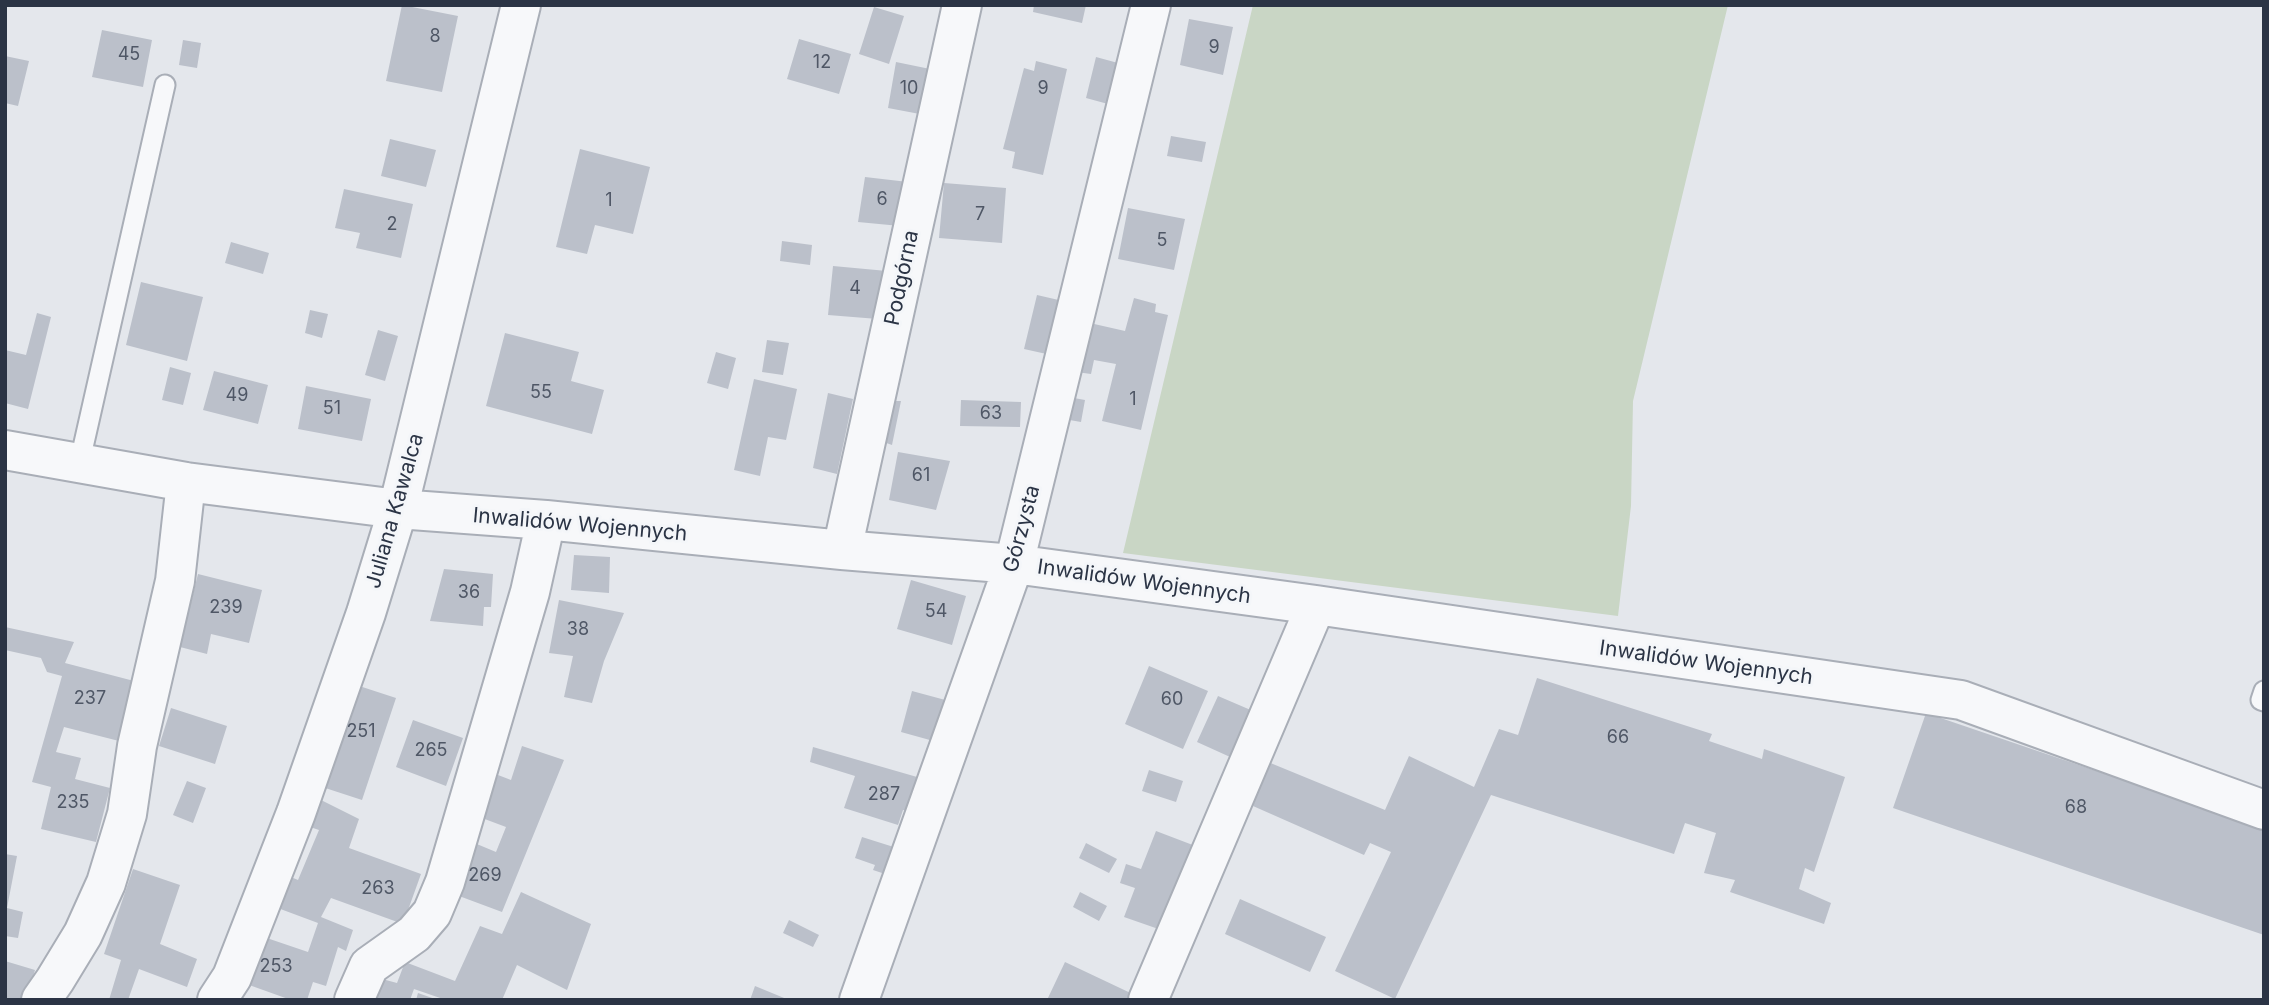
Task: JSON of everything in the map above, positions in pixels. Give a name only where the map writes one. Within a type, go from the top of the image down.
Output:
[{"type":"street","name":"Juliana Kawalca","points":[[217,1000],[232,977],[296,813],[366,613],[398,509],[521,5]]},
{"type":"street","name":"Podgórna","points":[[842,550],[962,5]]},
{"type":"street","name":"Górzysta","points":[[859,1000],[1014,564],[1151,5]]},
{"type":"street","name":"Inwalidów Wojennych","points":[[5,450],[186,482],[398,509],[546,520],[842,550],[1014,564],[1316,605],[1961,700],[2264,810]]},
{"type":"street","points":[[41,1000],[83,934],[106,883],[127,814],[137,746],[175,581],[186,482]]},
{"type":"street","points":[[354,1000],[369,966],[414,934],[432,913],[445,882],[530,592],[546,520]]},
{"type":"street","points":[[1148,1000],[1316,605]]},
{"type":"lane","points":[[79,464],[165,85]]},
{"type":"lane","points":[[2264,691],[2261,700],[2264,701]]},
{"type":"green space","points":[[1253,5],[1728,5],[1633,401],[1631,506],[1618,616],[1123,553]]},
{"type":"building","points":[[402,5],[458,16],[442,92],[386,81]]},
{"type":"building","points":[[1034,5],[1086,5],[1082,23],[1033,12]]},
{"type":"building","points":[[874,7],[904,16],[889,64],[859,54]]},
{"type":"building","points":[[1189,19],[1233,27],[1223,75],[1180,65]]},
{"type":"building","points":[[102,30],[152,40],[143,87],[92,77]]},
{"type":"building","points":[[799,39],[851,54],[839,94],[787,79]]},
{"type":"building","points":[[183,40],[201,43],[197,68],[179,65]]},
{"type":"building","points":[[5,56],[29,61],[18,106],[5,103]]},
{"type":"building","points":[[1096,57],[1118,63],[1108,104],[1086,98]]},
{"type":"building","points":[[1036,61],[1067,69],[1043,175],[1012,168],[1015,152],[1003,149],[1024,68],[1034,71]]},
{"type":"building","points":[[896,62],[935,70],[925,115],[888,108]]},
{"type":"building","points":[[1171,136],[1206,142],[1202,162],[1167,156]]},
{"type":"building","points":[[390,139],[436,150],[426,187],[381,176]]},
{"type":"building","points":[[580,149],[650,167],[633,234],[595,225],[587,254],[556,247]]},
{"type":"building","points":[[865,177],[908,182],[900,226],[858,222]]},
{"type":"building","points":[[944,183],[1006,188],[1002,243],[939,238]]},
{"type":"building","points":[[344,189],[413,204],[401,258],[356,248],[360,233],[335,228]]},
{"type":"building","points":[[1128,208],[1185,219],[1174,270],[1118,259]]},
{"type":"building","points":[[782,241],[812,245],[810,265],[780,261]]},
{"type":"building","points":[[231,242],[269,253],[263,274],[225,263]]},
{"type":"building","points":[[833,266],[887,271],[878,319],[828,315]]},
{"type":"building","points":[[141,282],[203,297],[187,361],[126,345]]},
{"type":"building","points":[[1037,295],[1063,301],[1051,355],[1024,349]]},
{"type":"building","points":[[1134,298],[1156,304],[1155,312],[1168,315],[1141,430],[1102,421],[1116,364],[1094,360],[1091,374],[1069,371],[1081,321],[1125,331]]},
{"type":"building","points":[[310,310],[328,314],[322,338],[305,333]]},
{"type":"building","points":[[37,313],[51,317],[28,409],[5,403],[5,350],[26,355]]},
{"type":"building","points":[[378,330],[398,336],[385,381],[365,375]]},
{"type":"building","points":[[505,333],[579,352],[571,381],[604,390],[592,434],[486,406]]},
{"type":"building","points":[[767,340],[789,343],[783,375],[762,372]]},
{"type":"building","points":[[716,352],[736,358],[728,389],[707,383]]},
{"type":"building","points":[[170,367],[191,373],[183,405],[162,400]]},
{"type":"building","points":[[214,371],[268,385],[258,424],[203,410]]},
{"type":"building","points":[[754,379],[797,389],[786,440],[768,437],[760,476],[734,470]]},
{"type":"building","points":[[306,386],[371,399],[362,441],[298,429]]},
{"type":"building","points":[[828,393],[853,399],[837,474],[813,468]]},
{"type":"building","points":[[1063,396],[1085,400],[1081,422],[1058,418]]},
{"type":"building","points":[[961,400],[1021,402],[1020,427],[960,426]]},
{"type":"building","points":[[887,401],[901,401],[892,445],[875,439]]},
{"type":"building","points":[[898,452],[950,461],[936,510],[889,500]]},
{"type":"building","points":[[574,555],[610,557],[609,593],[571,590]]},
{"type":"building","points":[[444,569],[493,574],[491,607],[484,607],[483,626],[430,621]]},
{"type":"building","points":[[198,574],[262,590],[249,643],[211,634],[207,654],[180,647]]},
{"type":"building","points":[[911,580],[966,596],[952,645],[897,629]]},
{"type":"building","points":[[559,600],[624,613],[604,661],[592,703],[564,697],[573,656],[549,653]]},
{"type":"building","points":[[5,627],[74,642],[65,663],[134,681],[119,741],[64,727],[56,752],[81,758],[75,779],[110,788],[96,842],[41,829],[51,787],[32,782],[62,676],[47,672],[41,658],[5,650]]},
{"type":"building","points":[[1149,666],[1208,691],[1183,749],[1125,724]]},
{"type":"building","points":[[1537,678],[1712,734],[1709,741],[1762,759],[1764,749],[1845,777],[1814,872],[1805,868],[1799,889],[1831,903],[1824,924],[1730,892],[1735,880],[1704,873],[1716,833],[1685,823],[1674,854],[1491,795],[1395,999],[1335,971],[1391,852],[1370,843],[1364,855],[1253,806],[1268,762],[1385,810],[1409,756],[1474,787],[1499,729],[1518,735]]},
{"type":"building","points":[[347,682],[396,698],[362,800],[313,784]]},
{"type":"building","points":[[912,691],[949,701],[937,742],[901,732]]},
{"type":"building","points":[[1218,696],[1260,714],[1239,761],[1197,742]]},
{"type":"building","points":[[171,708],[227,726],[215,764],[159,746]]},
{"type":"building","points":[[1926,713],[2264,828],[2264,935],[1893,808]]},
{"type":"building","points":[[413,720],[463,738],[446,786],[396,767]]},
{"type":"building","points":[[522,746],[564,760],[502,912],[451,893],[472,842],[496,852],[506,827],[482,818],[498,775],[511,780]]},
{"type":"building","points":[[813,747],[924,779],[914,813],[903,810],[898,825],[844,808],[855,776],[810,762]]},
{"type":"building","points":[[1149,770],[1183,781],[1176,802],[1142,791]]},
{"type":"building","points":[[187,781],[206,788],[193,823],[173,815]]},
{"type":"building","points":[[319,799],[359,819],[349,848],[421,874],[403,924],[331,898],[321,917],[353,930],[346,951],[338,947],[326,986],[313,982],[307,1000],[291,1000],[238,981],[255,934],[308,952],[318,923],[267,904],[279,872],[298,880],[319,830],[298,823]]},
{"type":"building","points":[[1156,831],[1198,847],[1167,932],[1124,917],[1135,888],[1120,883],[1126,864],[1141,869]]},
{"type":"building","points":[[862,837],[900,849],[891,876],[873,870],[875,865],[855,858]]},
{"type":"building","points":[[1086,843],[1117,859],[1109,873],[1079,858]]},
{"type":"building","points":[[5,854],[17,856],[7,908],[23,912],[18,938],[5,936]]},
{"type":"building","points":[[133,869],[180,885],[160,944],[197,959],[187,987],[139,969],[128,1000],[109,1000],[121,960],[104,954]]},
{"type":"building","points":[[521,892],[591,924],[567,990],[517,965],[502,1000],[446,1000],[414,989],[410,1000],[364,1000],[371,976],[397,983],[405,962],[455,981],[480,926],[502,934]]},
{"type":"building","points":[[1080,892],[1107,906],[1099,921],[1073,907]]},
{"type":"building","points":[[1240,899],[1326,937],[1310,972],[1225,934]]},
{"type":"building","points":[[789,920],[819,935],[813,947],[783,933]]},
{"type":"building","points":[[5,961],[35,970],[26,1000],[5,1000]]},
{"type":"building","points":[[1065,962],[1139,997],[1138,1000],[1047,1000]]},
{"type":"building","points":[[755,986],[789,1000],[750,1000]]},
{"type":"building","points":[[418,993],[435,999],[435,1000],[416,1000]]}]
